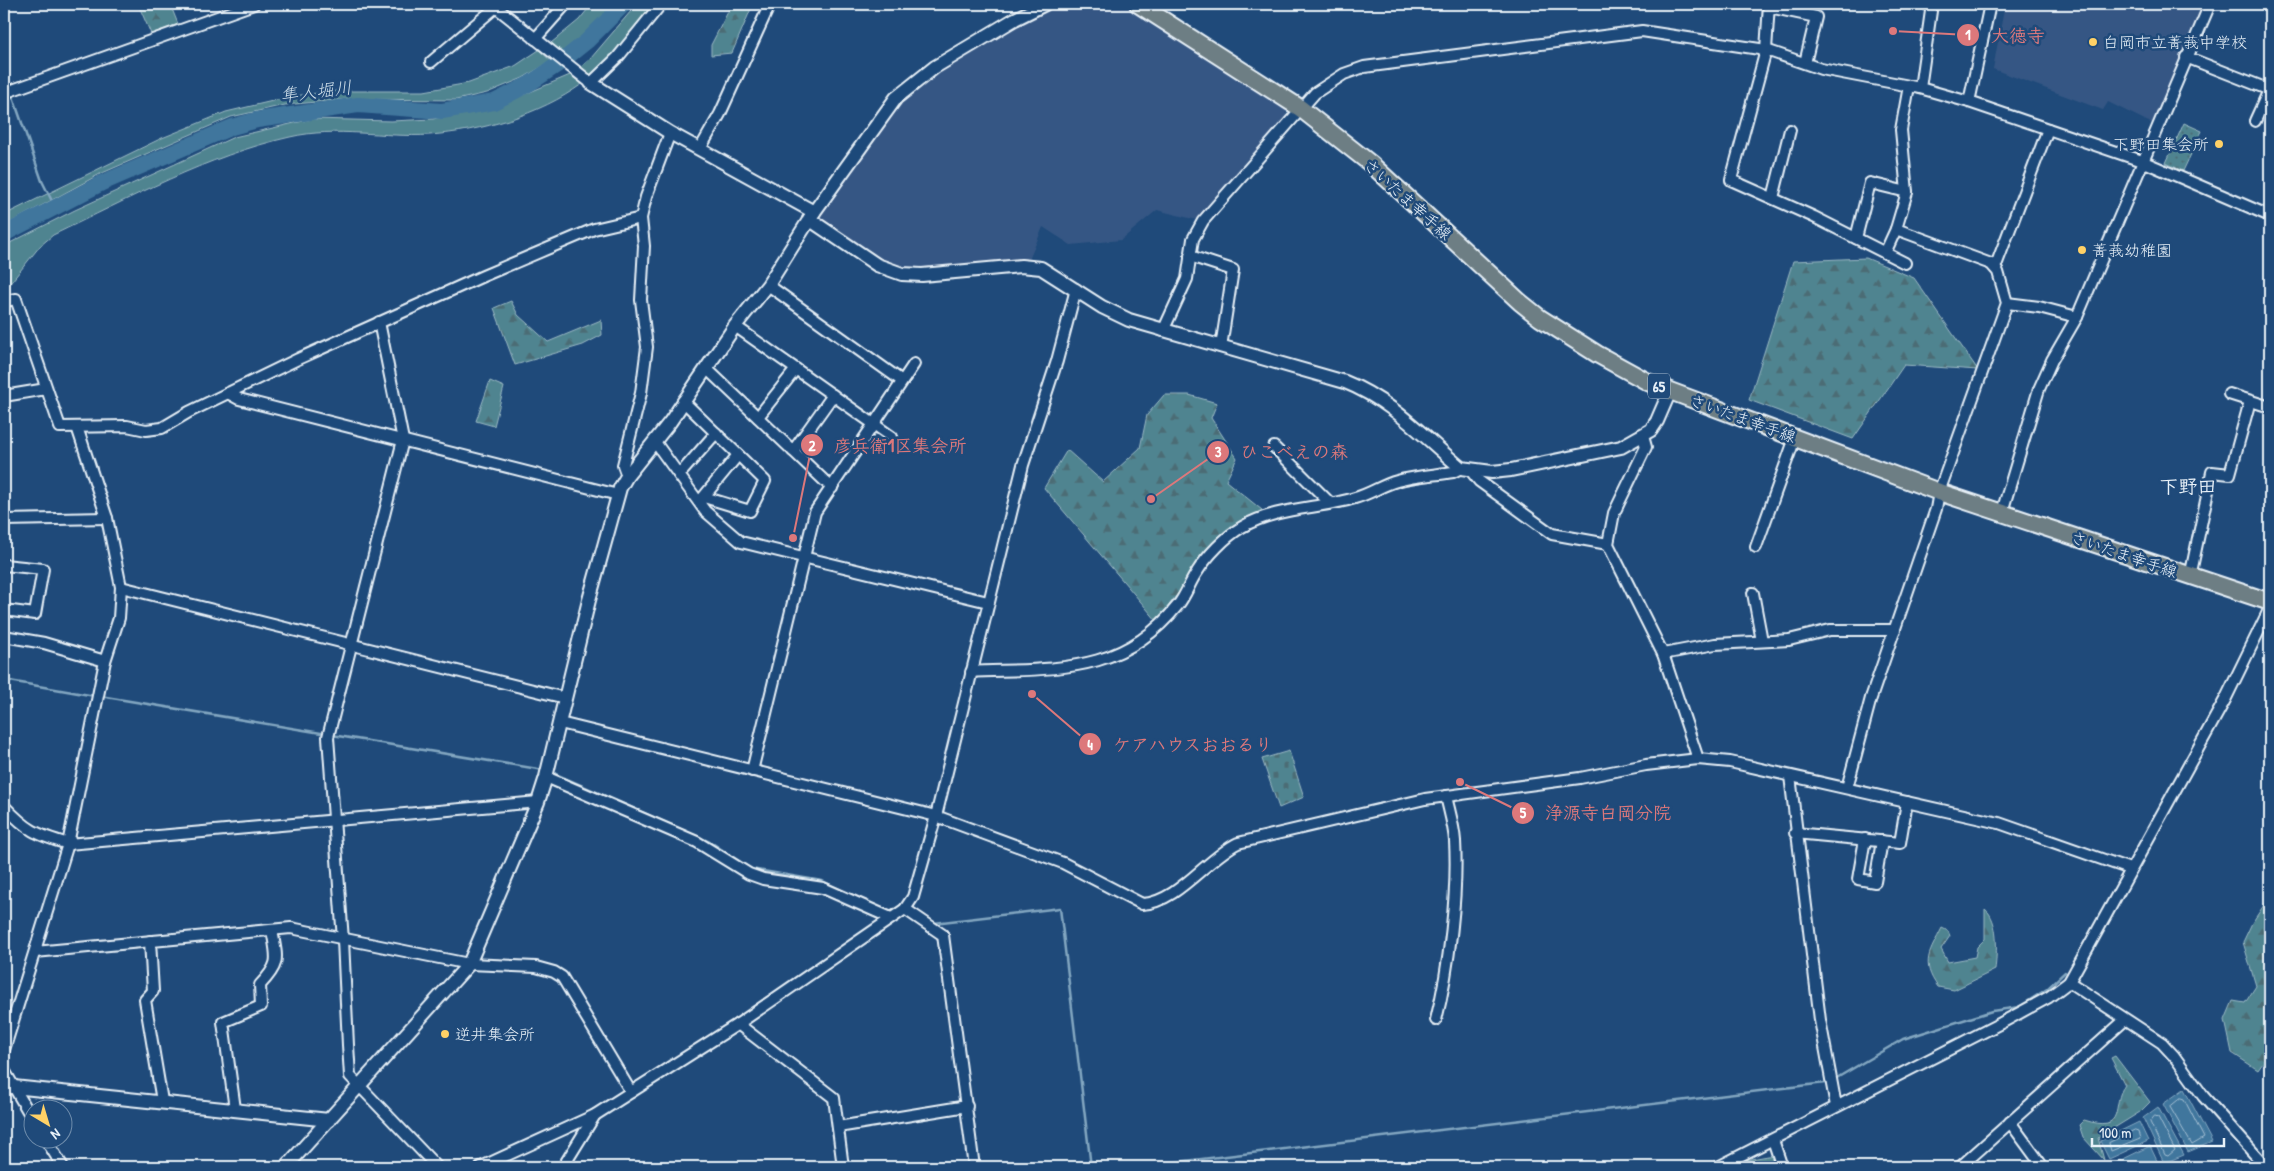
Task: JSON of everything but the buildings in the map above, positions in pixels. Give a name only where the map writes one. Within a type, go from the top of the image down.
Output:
[{"type":"main road","name":"さいたま幸手線","points":[[1138,4],[1300,108],[1371,164],[1520,302],[1540,318],[1624,369],[1670,391],[1940,492],[2190,578],[2270,602]]},
{"type":"street","points":[[4,92],[254,4]]},
{"type":"street","points":[[539,42],[566,4]]},
{"type":"street","points":[[591,83],[618,57],[661,4]]},
{"type":"street","points":[[700,149],[720,114],[770,4]]},
{"type":"street","points":[[286,1167],[469,964],[538,802],[560,723],[589,600],[618,494],[627,476],[655,442],[735,326],[768,284],[811,216],[896,98],[935,67],[1015,19],[1046,4]]},
{"type":"street","points":[[1920,88],[1932,4]]},
{"type":"street","points":[[1969,102],[1990,4]]},
{"type":"street","points":[[2002,512],[2039,389],[2052,360],[2077,317],[2186,56],[2210,4]]},
{"type":"street","points":[[431,62],[494,5],[591,83],[670,133],[811,216],[877,265],[902,274],[922,275],[1021,266],[1041,268],[1102,307],[1129,320],[1221,348],[1345,382],[1367,391],[1406,419],[1479,481],[1552,534],[1608,544]]},
{"type":"street","points":[[1805,63],[1816,17],[1769,5],[1766,50],[1731,180],[1773,198],[1905,263]]},
{"type":"street","points":[[1163,331],[1187,278],[1193,239],[1203,221],[1300,108],[1328,82],[1364,67],[1603,35],[1642,31],[1766,50],[1821,69],[1920,88],[1969,102],[2142,161],[2270,216]]},
{"type":"street","points":[[2186,56],[2270,89],[2255,121]]},
{"type":"street","points":[[1886,252],[1896,229],[1907,192],[1902,130],[1909,86]]},
{"type":"street","points":[[1995,268],[2048,129]]},
{"type":"street","points":[[1773,198],[1790,130]]},
{"type":"street","points":[[627,476],[623,465],[641,394],[646,347],[642,300],[644,246],[642,218],[646,197],[670,133]]},
{"type":"street","points":[[1856,238],[1870,183],[1907,192]]},
{"type":"street","points":[[4,301],[16,299],[60,427],[126,426],[146,430],[162,428],[228,392],[380,322],[594,229],[642,218]]},
{"type":"street","points":[[1847,788],[1871,698],[1936,509],[1940,492],[2007,304],[1998,272],[1995,268],[1980,258],[1896,229]]},
{"type":"street","points":[[1190,256],[1233,270],[1221,348]]},
{"type":"street","points":[[768,284],[902,381]]},
{"type":"street","points":[[482,1167],[595,1115],[738,1024],[905,909],[913,896],[936,816],[1023,465],[1057,361],[1076,289]]},
{"type":"street","points":[[2007,304],[2039,307],[2077,317]]},
{"type":"street","points":[[380,322],[403,440],[328,737],[343,940],[350,1076],[358,1087],[436,1167]]},
{"type":"street","points":[[735,326],[892,437]]},
{"type":"street","points":[[752,770],[815,512],[914,364]]},
{"type":"street","points":[[706,368],[832,488]]},
{"type":"street","points":[[758,418],[796,369]]},
{"type":"street","points":[[4,396],[46,389]]},
{"type":"street","points":[[971,672],[1056,668],[1103,660],[1130,649],[1179,604],[1197,572],[1210,555],[1241,528],[1262,518],[1357,498],[1373,489],[1398,480],[1466,469],[1492,472],[1521,468],[1621,448],[1643,436],[1657,421],[1670,391]]},
{"type":"street","points":[[228,392],[239,399],[618,494]]},
{"type":"street","points":[[2228,394],[2270,407]]},
{"type":"street","points":[[793,451],[833,395]]},
{"type":"street","points":[[683,401],[765,481],[750,511],[701,500]]},
{"type":"street","points":[[2190,578],[2212,472],[2230,474],[2250,401]]},
{"type":"street","points":[[4,1050],[68,844],[105,661],[119,618],[121,587],[107,518],[77,427]]},
{"type":"street","points":[[679,475],[716,433]]},
{"type":"street","points":[[1643,436],[1646,447],[1614,513],[1608,544],[1664,654],[1698,759]]},
{"type":"street","points":[[1756,547],[1795,438]]},
{"type":"street","points":[[655,442],[679,475],[701,500],[705,510],[741,542],[988,602]]},
{"type":"street","points":[[1274,447],[1330,503]]},
{"type":"street","points":[[701,500],[738,455]]},
{"type":"street","points":[[4,520],[107,518]]},
{"type":"street","points":[[4,564],[43,569],[35,614],[4,610]]},
{"type":"street","points":[[121,587],[565,698]]},
{"type":"street","points":[[1754,593],[1762,641]]},
{"type":"street","points":[[1718,1167],[2001,1023],[2049,997],[2069,982],[2226,698],[2270,608]]},
{"type":"street","points":[[1664,654],[1715,644],[1789,640],[1830,630],[1895,630]]},
{"type":"street","points":[[4,636],[44,642],[105,661]]},
{"type":"street","points":[[560,723],[936,816],[1063,863],[1142,904],[1154,904],[1169,896],[1224,850],[1238,843],[1425,799],[1580,778],[1646,765],[1698,759],[1730,762],[1999,823],[2130,869]]},
{"type":"street","points":[[546,776],[697,842],[748,874],[763,879],[824,888],[891,918]]},
{"type":"street","points":[[1790,776],[1795,833],[1820,1020],[1836,1106]]},
{"type":"street","points":[[1436,1020],[1443,995],[1455,887],[1455,840],[1446,796]]},
{"type":"street","points":[[4,806],[24,827],[42,836],[68,844],[538,802]]},
{"type":"street","points":[[1795,833],[1900,843],[1907,802]]},
{"type":"street","points":[[1865,839],[1858,879],[1875,882],[1882,841]]},
{"type":"street","points":[[905,909],[943,935],[974,1167]]},
{"type":"street","points":[[35,952],[291,928],[469,964],[536,968],[554,972],[562,977],[631,1092]]},
{"type":"street","points":[[235,1109],[223,1022],[261,1006],[260,985],[273,971],[276,964],[272,930]]},
{"type":"street","points":[[150,941],[153,991],[145,1000],[162,1101]]},
{"type":"street","points":[[2069,982],[2162,1043],[2174,1056],[2203,1096],[2266,1167]]},
{"type":"street","points":[[1965,1166],[2010,1122],[2125,1020]]},
{"type":"street","points":[[738,1024],[834,1098],[843,1167]]},
{"type":"street","points":[[4,1070],[8,1086],[22,1105]]},
{"type":"street","points":[[8,1086],[329,1120]]},
{"type":"street","points":[[838,1127],[967,1106]]},
{"type":"street","points":[[563,1167],[595,1115]]},
{"type":"street","points":[[2010,1122],[2044,1167]]},
{"type":"street","points":[[1773,1140],[1782,1167]]},
{"type":"street","points":[[51,1148],[62,1167]]},
{"type":"shaded area","points":[[1056,4],[1122,4],[1286,108],[1286,118],[1197,220],[1157,210],[1121,240],[1071,245],[1043,227],[1028,262],[902,270],[880,262],[819,221],[816,216],[881,123],[918,85],[1010,27]]},
{"type":"shaded area","name":"白岡市立菁莪中学校","points":[[2005,4],[2204,4],[2153,124],[2108,102],[2103,110],[1993,69]]},
{"type":"green space","points":[[138,4],[170,4],[178,24],[151,34]]},
{"type":"green space","points":[[592,4],[614,4],[595,27],[563,53],[551,43],[579,20]]},
{"type":"green space","points":[[637,4],[658,4],[644,22],[592,76],[581,67]]},
{"type":"green space","points":[[732,4],[753,4],[732,53],[711,55],[711,45]]},
{"type":"green space","points":[[539,50],[551,61],[523,78],[487,93],[456,100],[347,99],[285,105],[231,117],[100,174],[4,226],[4,215],[162,138],[226,112],[294,96],[334,91],[424,91],[469,83],[515,66]]},
{"type":"green space","points":[[570,75],[582,84],[565,95],[529,113],[470,130],[430,135],[325,132],[290,137],[228,155],[169,179],[53,235],[40,246],[4,291],[4,246],[75,210],[234,137],[312,119],[391,121],[433,119],[495,107]]},
{"type":"green space","points":[[2184,123],[2202,131],[2183,171],[2166,163]]},
{"type":"green space","points":[[1866,258],[1914,278],[1978,370],[1904,365],[1853,439],[1749,400],[1793,261]]},
{"type":"green space","points":[[511,301],[518,315],[548,342],[601,320],[602,335],[583,345],[515,365],[494,308]]},
{"type":"green space","points":[[490,381],[504,387],[494,426],[476,421]]},
{"type":"green space","points":[[1164,395],[1189,395],[1217,403],[1211,418],[1237,458],[1226,481],[1262,510],[1241,523],[1203,554],[1185,584],[1157,621],[1044,488],[1067,450],[1103,482],[1140,448],[1147,415]]},
{"type":"green space","points":[[1289,751],[1304,797],[1279,808],[1262,759]]},
{"type":"green space","points":[[2270,896],[2270,1053],[2258,1070],[2232,1053],[2225,1020],[2233,1001],[2245,1003],[2256,986],[2243,942],[2252,923]]},
{"type":"green space","points":[[1985,909],[1990,914],[1995,929],[1995,970],[1954,990],[1938,987],[1929,971],[1928,964],[1931,951],[1942,928],[1948,931],[1950,936],[1941,949],[1948,962],[1975,957],[1977,947],[1985,939]]},
{"type":"green space","points":[[2115,1056],[2150,1102],[2140,1112],[2098,1138],[2104,1160],[2083,1137],[2079,1125],[2084,1120],[2107,1123],[2115,1115],[2125,1085],[2111,1058]]},
{"type":"green space","points":[[1774,1155],[1778,1167],[1746,1167],[1745,1160]]},
{"type":"water","points":[[2184,1089],[2212,1142],[2188,1152],[2163,1104]]},
{"type":"water","points":[[2158,1107],[2184,1155],[2164,1163],[2143,1118]]},
{"type":"water","points":[[2139,1122],[2148,1141],[2109,1159],[2100,1141]]},
{"type":"water","points":[[2150,1146],[2159,1165],[2155,1167],[2114,1167],[2113,1164]]},
{"type":"waterway","name":"隼人堀川","points":[[4,234],[102,183],[232,127],[257,120],[358,105],[442,111],[494,102],[529,84],[557,65],[587,41],[624,4]]},
{"type":"waterway","points":[[4,71],[10,89]]},
{"type":"waterway","points":[[12,94],[42,181],[55,207]]},
{"type":"waterway","points":[[4,680],[95,696]]},
{"type":"waterway","points":[[100,696],[327,734]]},
{"type":"waterway","points":[[332,735],[544,770]]},
{"type":"waterway","points":[[551,772],[712,843],[751,869],[822,881],[856,897]]},
{"type":"waterway","points":[[934,923],[1060,908],[1091,1167]]},
{"type":"waterway","points":[[1835,1079],[1903,1039],[1992,1011],[2019,1007],[2047,989],[2065,972]]},
{"type":"waterway","points":[[1136,1167],[1825,1083]]},
{"type":"place","name":"大徳寺","points":[[1893,31]]},
{"type":"place","name":"白岡市立菁莪中学校","points":[[2093,42]]},
{"type":"place","name":"下野田集会所","points":[[2219,144]]},
{"type":"place","name":"菁莪幼稚園","points":[[2082,250]]},
{"type":"place","name":"ひこべえの森","points":[[1151,499]]},
{"type":"place","name":"彦兵衛1区集会所","points":[[793,538]]},
{"type":"place","name":"ケアハウスおおるり","points":[[1032,694]]},
{"type":"place","name":"浄源寺白岡分院","points":[[1460,782]]},
{"type":"place","name":"逆井集会所","points":[[445,1034]]},
{"type":"district","name":"下野田","points":[[2188,486]]}]
